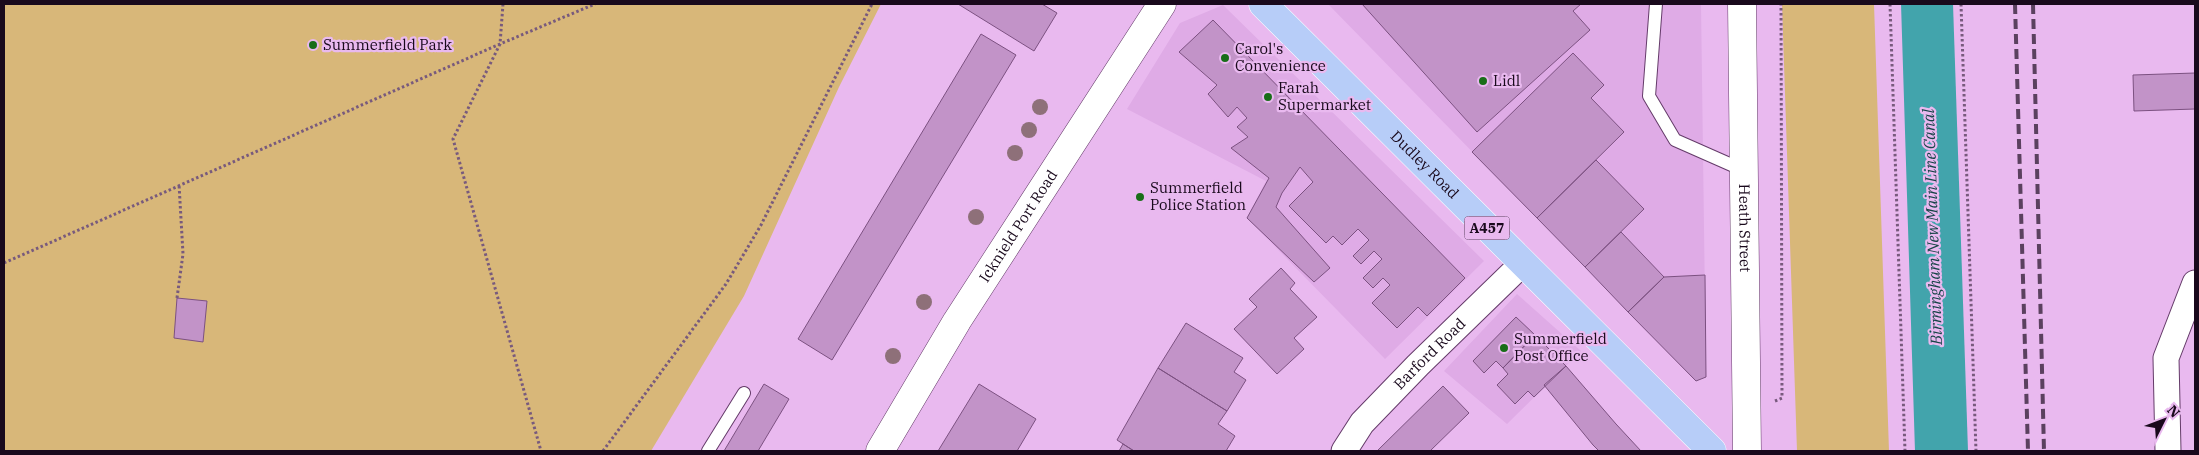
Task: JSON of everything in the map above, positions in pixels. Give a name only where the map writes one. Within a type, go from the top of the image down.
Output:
[{"type":"main road","name":"Icknield Port Road","points":[[880,451],[957,321],[1162,4]]},
{"type":"main road","name":"Dudley Road","points":[[1263,4],[1522,264],[1712,451]]},
{"type":"main road","name":"Heath Street","points":[[1742,4],[1746,451]]},
{"type":"street","name":"Barford Road","points":[[1344,451],[1362,423],[1418,364],[1522,264]]},
{"type":"street","points":[[2168,451],[2166,358],[2195,283]]},
{"type":"lane","points":[[1656,4],[1649,96],[1675,140],[1743,170]]},
{"type":"lane","points":[[708,451],[744,393]]},
{"type":"path","points":[[503,4],[500,44],[453,139],[541,451]]},
{"type":"path","points":[[4,263],[179,184],[595,4]]},
{"type":"path","points":[[603,451],[726,284],[760,225],[872,4]]},
{"type":"path","points":[[1746,410],[1782,398],[1781,4]]},
{"type":"path","points":[[1890,4],[1905,451]]},
{"type":"path","points":[[1961,4],[1976,451]]},
{"type":"path","points":[[177,298],[183,254],[179,184]]},
{"type":"shaded area","name":"Summerfield Park","points":[[4,4],[881,4],[839,87],[744,296],[651,451],[4,451]]},
{"type":"shaded area","points":[[1328,4],[1701,4],[1706,377],[1696,381]]},
{"type":"shaded area","points":[[1782,4],[1874,4],[1889,451],[1797,451]]},
{"type":"shaded area","points":[[1223,5],[1484,261],[1385,359],[1247,218],[1266,181],[1127,109],[1180,23]]},
{"type":"shaded area","points":[[1517,294],[1581,351],[1507,424],[1444,371]]},
{"type":"water","name":"Birmingham New Main Line Canal","points":[[1901,4],[1953,4],[1968,451],[1915,451]]},
{"type":"building","points":[[958,4],[1042,4],[1057,13],[1034,51]]},
{"type":"building","name":"Lidl","points":[[1362,4],[1581,4],[1573,11],[1590,30],[1477,132]]},
{"type":"building","points":[[1213,20],[1465,278],[1427,316],[1418,307],[1397,328],[1372,303],[1390,285],[1383,278],[1373,288],[1363,278],[1382,259],[1374,251],[1361,264],[1353,256],[1369,240],[1358,229],[1342,245],[1333,236],[1326,243],[1289,206],[1313,182],[1300,167],[1282,193],[1276,207],[1330,268],[1314,282],[1247,218],[1269,178],[1231,148],[1248,137],[1237,127],[1247,118],[1237,107],[1228,117],[1208,94],[1217,85],[1179,52]]},
{"type":"building","points":[[981,34],[1016,55],[832,360],[798,339]]},
{"type":"building","points":[[1573,53],[1604,85],[1591,98],[1624,132],[1537,218],[1472,152]]},
{"type":"building","points":[[2195,73],[2195,109],[2134,111],[2133,75]]},
{"type":"building","points":[[1596,160],[1644,209],[1585,267],[1537,218]]},
{"type":"building","points":[[1621,232],[1664,277],[1628,312],[1585,267]]},
{"type":"building","points":[[1281,268],[1295,283],[1290,289],[1317,317],[1294,338],[1304,349],[1277,374],[1234,329],[1257,307],[1249,299]]},
{"type":"building","points":[[1705,275],[1706,377],[1696,381],[1628,312],[1664,277]]},
{"type":"building","points":[[177,298],[207,301],[203,342],[174,338]]},
{"type":"building","name":"Summerfield Post Office","points":[[1516,317],[1535,335],[1503,368],[1496,361],[1484,373],[1473,361]]},
{"type":"building","points":[[1186,323],[1243,358],[1234,372],[1246,380],[1227,411],[1158,368]]},
{"type":"building","points":[[1535,335],[1566,366],[1534,397],[1528,391],[1515,404],[1497,385],[1508,374],[1503,368]]},
{"type":"building","points":[[1566,366],[1641,451],[1599,451],[1593,445],[1544,385]]},
{"type":"building","points":[[1158,368],[1227,411],[1218,424],[1235,436],[1226,451],[1134,451],[1117,440]]},
{"type":"building","points":[[764,384],[789,399],[758,451],[724,451]]},
{"type":"building","points":[[979,384],[1036,419],[1017,451],[938,451]]},
{"type":"building","points":[[1443,386],[1469,413],[1430,451],[1377,451]]},
{"type":"building","points":[[1123,444],[1134,451],[1119,451]]},
{"type":"railway","points":[[2015,4],[2028,451]]},
{"type":"railway","points":[[2033,4],[2044,451]]},
{"type":"place","name":"Summerfield Park","points":[[313,45]]},
{"type":"place","name":"Carol's Convenience","points":[[1225,58]]},
{"type":"place","name":"Lidl","points":[[1483,81]]},
{"type":"place","name":"Farah Supermarket","points":[[1268,97]]},
{"type":"place","name":"Summerfield Police Station","points":[[1140,197]]},
{"type":"place","name":"Summerfield Post Office","points":[[1504,348]]}]
